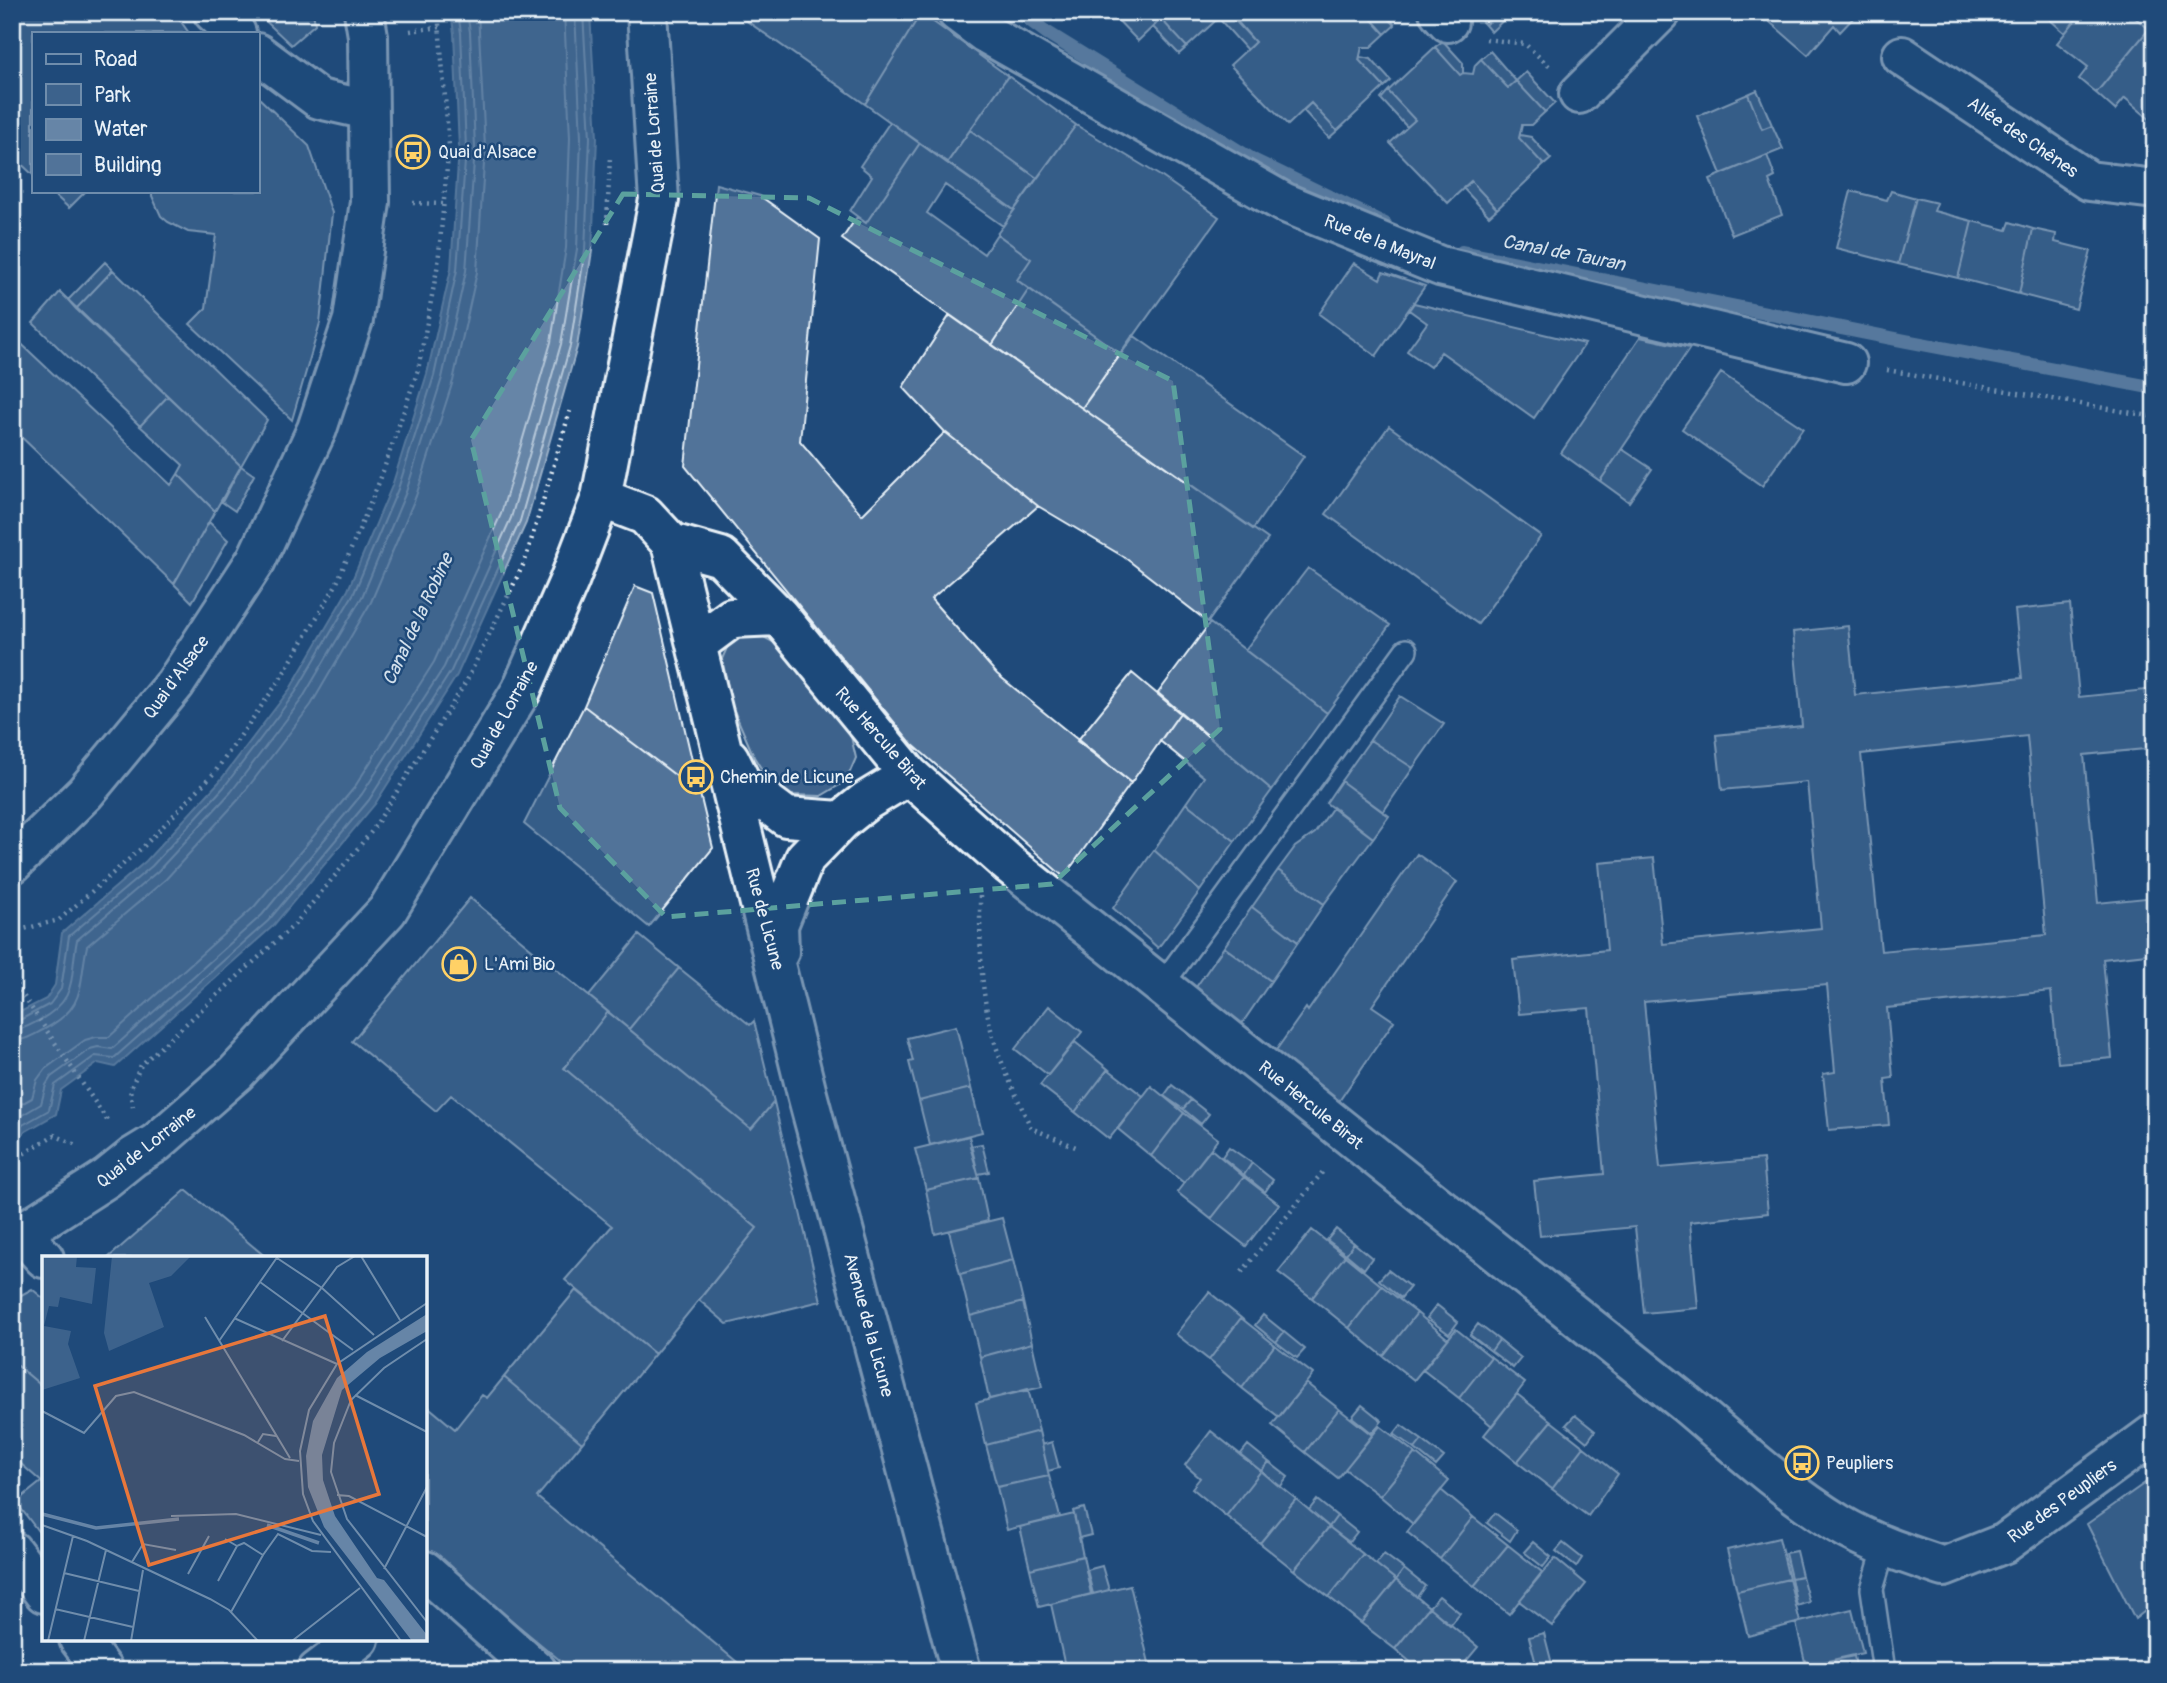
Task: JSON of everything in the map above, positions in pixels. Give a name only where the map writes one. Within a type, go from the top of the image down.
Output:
[{"type":"street","points":[[213,12],[235,32]]},
{"type":"street","name":"Quai d'Alsace","points":[[12,864],[85,793],[175,684],[256,560],[317,429],[353,320],[370,202],[368,36],[364,12]]},
{"type":"street","name":"Quai de Lorraine","points":[[26,1244],[133,1157],[156,1143],[236,1073],[387,911],[521,691],[569,581],[601,498],[659,200],[647,12]]},
{"type":"street","name":"Rue de la Mayral","points":[[957,12],[985,33],[1283,202],[1440,266],[1846,363]]},
{"type":"street","points":[[1578,94],[1661,12]]},
{"type":"street","points":[[259,54],[319,99],[368,110]]},
{"type":"street","name":"Allée des Chênes","points":[[1902,57],[2089,181],[2155,189]]},
{"type":"street","points":[[601,498],[645,515],[671,543]]},
{"type":"street","name":"Rue Hercule Birat","points":[[671,543],[721,556],[779,616],[909,775],[1010,865],[1685,1403],[1780,1484],[1840,1524],[1885,1546]]},
{"type":"street","name":"Rue de Licune","points":[[671,543],[697,643],[716,732],[780,978]]},
{"type":"street","points":[[697,643],[732,618],[779,616]]},
{"type":"street","name":"Rue de Licune","points":[[716,732],[742,783],[786,817],[841,821]]},
{"type":"street","name":"Rue de Licune","points":[[780,978],[778,925],[805,858],[841,821],[866,801],[909,775]]},
{"type":"street","name":"Avenue de la Licune","points":[[780,978],[807,1094],[961,1671]]},
{"type":"street","name":"Rue des Peupliers","points":[[1885,1546],[1944,1567],[2005,1543],[2155,1433]]},
{"type":"street","points":[[12,1551],[42,1589]]},
{"type":"street","points":[[429,1580],[537,1671]]},
{"type":"street","points":[[80,1641],[103,1671]]},
{"type":"street","points":[[317,1671],[356,1641]]},
{"type":"lane","points":[[1162,985],[1406,650]]},
{"type":"lane","points":[[1884,1671],[1872,1589],[1885,1546]]},
{"type":"path","points":[[1443,17],[1470,37],[1525,44],[1578,94]]},
{"type":"path","points":[[606,236],[610,142]]},
{"type":"path","points":[[1846,363],[2155,417]]},
{"type":"path","points":[[134,1110],[130,1090],[141,1065],[295,924],[372,831],[459,693],[525,561],[572,406]]},
{"type":"path","points":[[1010,865],[980,896],[981,954],[989,1021],[1005,1069],[1031,1128],[1078,1148]]},
{"type":"path","points":[[12,979],[109,1123]]},
{"type":"path","points":[[12,1161],[54,1135],[77,1146]]},
{"type":"path","points":[[1242,1272],[1350,1136]]},
{"type":"highlighted area","points":[[623,194],[809,198],[1173,381],[1220,729],[1052,884],[666,917],[560,808],[471,440]]},
{"type":"green space","points":[[746,633],[760,635],[773,642],[849,728],[856,758],[846,781],[821,796],[791,795],[766,776],[754,757],[732,706],[722,659],[730,641]]},
{"type":"water","name":"Canal de la Robine","points":[[451,12],[590,12],[597,138],[592,251],[577,347],[526,523],[457,675],[375,804],[273,926],[115,1067],[98,1063],[61,1090],[56,1114],[12,1139],[12,1016],[46,999],[55,985],[62,933],[146,861],[219,782],[290,689],[348,590],[392,486],[427,374],[451,269],[459,148]]},
{"type":"building","points":[[12,12],[174,12],[188,32],[32,32],[32,174],[12,155]]},
{"type":"building","points":[[256,12],[313,12],[315,24],[291,45]]},
{"type":"building","points":[[734,12],[919,12],[921,13],[865,104]]},
{"type":"building","points":[[1110,12],[1225,12],[1187,47],[1161,19],[1138,41]]},
{"type":"building","points":[[1229,12],[1365,12],[1385,34],[1371,47],[1362,47],[1359,60],[1384,87],[1337,131],[1311,103],[1288,125],[1230,65],[1255,42]]},
{"type":"building","points":[[1365,12],[1383,12],[1395,25],[1385,34]]},
{"type":"building","points":[[1473,12],[1498,12],[1485,25]]},
{"type":"building","points":[[1498,12],[1512,12],[1491,32],[1485,25]]},
{"type":"building","points":[[1526,12],[1542,12],[1534,21]]},
{"type":"building","points":[[1770,12],[1857,14],[1840,32],[1834,25],[1808,55],[1765,18]]},
{"type":"building","points":[[2041,12],[2082,12],[2065,33]]},
{"type":"building","points":[[2082,12],[2128,12],[2149,29],[2096,93],[2079,79],[2088,67],[2057,43]]},
{"type":"building","points":[[921,13],[1008,76],[947,163],[865,104]]},
{"type":"building","points":[[1228,13],[1255,42],[1247,50],[1221,21]]},
{"type":"building","points":[[1161,19],[1187,47],[1179,54],[1153,27]]},
{"type":"building","points":[[2149,29],[2155,34],[2153,122],[2125,98],[2115,110],[2096,93]]},
{"type":"building","points":[[1443,41],[1463,63],[1463,73],[1460,75],[1435,47]]},
{"type":"building","points":[[1435,47],[1460,75],[1473,74],[1475,65],[1481,59],[1508,88],[1516,81],[1545,112],[1531,125],[1522,125],[1519,138],[1544,165],[1497,209],[1471,181],[1448,203],[1390,143],[1415,120],[1388,91]]},
{"type":"building","points":[[1490,51],[1516,81],[1508,88],[1481,59]]},
{"type":"building","points":[[1360,57],[1371,59],[1391,81],[1384,87],[1359,60]]},
{"type":"building","points":[[1526,72],[1555,103],[1545,112],[1516,81]]},
{"type":"building","points":[[1008,76],[1076,125],[1037,178],[970,130]]},
{"type":"building","points":[[1757,90],[1772,125],[1762,129],[1748,94]]},
{"type":"building","points":[[1388,91],[1415,120],[1407,127],[1381,99]]},
{"type":"building","points":[[1748,94],[1762,129],[1772,125],[1783,149],[1721,174],[1697,116]]},
{"type":"building","points":[[259,98],[309,146],[332,213],[320,323],[292,420],[190,324],[206,308],[216,235],[188,232],[168,222],[161,216],[152,192],[259,192]]},
{"type":"building","points":[[1311,103],[1337,131],[1329,138],[1303,110]]},
{"type":"building","points":[[890,122],[920,143],[866,223],[850,211],[872,176],[860,166]]},
{"type":"building","points":[[1076,125],[1162,177],[1219,217],[1121,354],[1017,280],[1031,259],[997,234]]},
{"type":"building","points":[[970,130],[1037,178],[1014,210],[947,163]]},
{"type":"building","points":[[1520,135],[1531,137],[1551,159],[1544,165],[1519,138]]},
{"type":"building","points":[[920,143],[1014,210],[1003,226],[945,185],[927,213],[984,254],[997,234],[1031,259],[1017,280],[1029,289],[992,345],[842,239],[857,217],[866,223]]},
{"type":"building","points":[[1767,155],[1775,177],[1769,180],[1782,215],[1732,235],[1710,179]]},
{"type":"building","points":[[1471,181],[1497,209],[1489,216],[1463,188]]},
{"type":"building","points":[[716,184],[760,196],[820,239],[800,441],[862,515],[945,432],[1038,506],[931,599],[997,674],[1131,783],[1064,877],[912,744],[685,466]]},
{"type":"building","points":[[1851,191],[1887,200],[1891,191],[1916,198],[1898,264],[1836,248]]},
{"type":"building","points":[[51,192],[85,192],[69,208]]},
{"type":"building","points":[[1916,198],[1937,203],[1934,211],[1972,221],[1958,278],[1898,264]]},
{"type":"building","points":[[1972,221],[2007,230],[2010,222],[2033,229],[2019,294],[1958,278]]},
{"type":"building","points":[[2033,229],[2056,234],[2055,242],[2091,251],[2076,309],[2019,294]]},
{"type":"building","points":[[105,262],[113,270],[76,309],[68,300]]},
{"type":"building","points":[[1354,263],[1380,279],[1383,272],[1425,286],[1376,356],[1319,314]]},
{"type":"building","points":[[113,270],[267,420],[241,466],[76,309]]},
{"type":"building","points":[[1029,289],[1121,354],[1082,408],[992,345]]},
{"type":"building","points":[[60,292],[168,396],[140,426],[33,323]]},
{"type":"building","points":[[1414,303],[1585,344],[1534,418],[1441,352],[1430,367],[1407,351],[1427,323],[1409,310]]},
{"type":"building","points":[[950,315],[1268,539],[1208,622],[1124,557],[1038,506],[945,432],[903,387]]},
{"type":"building","points":[[12,335],[171,485],[178,474],[215,511],[174,584],[12,428]]},
{"type":"building","points":[[1133,335],[1304,456],[1253,529],[1082,408]]},
{"type":"building","points":[[1640,337],[1690,348],[1600,481],[1561,453]]},
{"type":"building","points":[[1721,373],[1803,428],[1762,486],[1682,429]]},
{"type":"building","points":[[168,396],[241,466],[215,511],[178,474],[183,465],[140,426]]},
{"type":"building","points":[[1389,426],[1541,536],[1478,624],[1326,514]]},
{"type":"building","points":[[1622,449],[1652,469],[1629,502],[1600,481]]},
{"type":"building","points":[[241,466],[254,475],[235,511],[222,502]]},
{"type":"building","points":[[209,522],[228,540],[192,602],[174,584]]},
{"type":"building","points":[[1308,568],[1390,625],[1327,713],[1245,650]]},
{"type":"building","points":[[635,586],[653,593],[700,794],[584,706]]},
{"type":"building","points":[[2070,604],[2079,697],[2155,689],[2155,748],[2084,755],[2098,903],[2155,897],[2155,953],[2103,959],[2112,1058],[2058,1063],[2051,991],[1887,1008],[1893,1078],[1885,1079],[1889,1125],[1829,1130],[1823,1074],[1835,1072],[1827,985],[1644,1002],[1660,1168],[1763,1159],[1768,1213],[1690,1222],[1698,1308],[1644,1313],[1635,1227],[1540,1236],[1534,1181],[1604,1174],[1589,1008],[1519,1014],[1513,960],[1607,950],[1599,863],[1654,858],[1663,944],[1821,928],[1807,782],[1722,790],[1716,735],[1802,726],[1793,632],[1848,626],[1855,695],[2022,678],[2015,610]],"holes":[[[2027,736],[2046,935],[1881,951],[1861,754]]]},
{"type":"building","points":[[1210,623],[1327,713],[1272,790],[1158,693]]},
{"type":"building","points":[[1132,673],[1180,713],[1131,783],[1077,741]]},
{"type":"building","points":[[1400,696],[1444,724],[1413,768],[1370,740]]},
{"type":"building","points":[[584,706],[700,794],[713,848],[649,927],[524,824]]},
{"type":"building","points":[[1180,713],[1272,790],[1235,841],[1186,803],[1204,777],[1160,741]]},
{"type":"building","points":[[1370,740],[1413,768],[1383,812],[1341,781]]},
{"type":"building","points":[[1341,781],[1389,816],[1373,838],[1326,803]]},
{"type":"building","points":[[1186,803],[1235,841],[1200,891],[1154,850]]},
{"type":"building","points":[[1333,807],[1373,838],[1324,904],[1278,870],[1295,847],[1315,833]]},
{"type":"building","points":[[1154,850],[1200,891],[1158,948],[1113,908]]},
{"type":"building","points":[[1417,854],[1457,882],[1372,1006],[1394,1021],[1335,1107],[1272,1056],[1306,1008],[1308,1011]]},
{"type":"building","points":[[1278,870],[1324,904],[1298,942],[1252,907]]},
{"type":"building","points":[[470,898],[608,1012],[564,1068],[757,1228],[655,1354],[565,1280],[612,1226],[451,1095],[436,1111],[352,1041]]},
{"type":"building","points":[[1252,907],[1298,942],[1271,981],[1224,947]]},
{"type":"building","points":[[639,935],[679,968],[629,1029],[589,996]]},
{"type":"building","points":[[1224,947],[1271,981],[1239,1028],[1194,990]]},
{"type":"building","points":[[679,968],[750,1025],[754,1021],[774,1102],[751,1129],[629,1029]]},
{"type":"building","points":[[1049,1006],[1082,1032],[1048,1075],[1015,1049]]},
{"type":"building","points":[[608,1012],[751,1129],[774,1102],[821,1301],[727,1324],[699,1300],[757,1228],[564,1068]]},
{"type":"building","points":[[956,1026],[971,1088],[919,1101],[909,1062],[913,1061],[907,1038]]},
{"type":"building","points":[[1075,1042],[1108,1069],[1075,1112],[1040,1085]]},
{"type":"building","points":[[1108,1069],[1143,1096],[1109,1139],[1075,1112]]},
{"type":"building","points":[[1172,1085],[1191,1100],[1183,1109],[1164,1096]]},
{"type":"building","points":[[1151,1086],[1184,1113],[1151,1156],[1118,1129]]},
{"type":"building","points":[[971,1088],[982,1132],[930,1145],[919,1101]]},
{"type":"building","points":[[1191,1100],[1209,1114],[1201,1124],[1183,1109]]},
{"type":"building","points":[[1184,1113],[1218,1139],[1184,1183],[1151,1156]]},
{"type":"building","points":[[969,1136],[979,1178],[926,1190],[915,1149]]},
{"type":"building","points":[[982,1144],[989,1172],[978,1174],[970,1146]]},
{"type":"building","points":[[1229,1147],[1252,1163],[1244,1175],[1222,1157]]},
{"type":"building","points":[[1211,1149],[1244,1177],[1211,1219],[1177,1192]]},
{"type":"building","points":[[1252,1163],[1273,1180],[1265,1192],[1244,1175]]},
{"type":"building","points":[[1244,1177],[1279,1204],[1246,1246],[1211,1219]]},
{"type":"building","points":[[979,1178],[988,1221],[935,1234],[926,1190]]},
{"type":"building","points":[[186,1190],[265,1256],[110,1256]]},
{"type":"building","points":[[1002,1218],[1013,1260],[960,1274],[949,1231]]},
{"type":"building","points":[[1336,1229],[1354,1243],[1346,1254],[1327,1240]]},
{"type":"building","points":[[1312,1230],[1345,1256],[1312,1298],[1278,1272]]},
{"type":"building","points":[[1354,1243],[1372,1258],[1364,1269],[1346,1254]]},
{"type":"building","points":[[1345,1256],[1382,1286],[1349,1328],[1312,1298]]},
{"type":"building","points":[[1013,1260],[1023,1302],[970,1316],[960,1274]]},
{"type":"building","points":[[1388,1270],[1410,1287],[1401,1298],[1379,1280]]},
{"type":"building","points":[[1382,1286],[1417,1313],[1383,1356],[1349,1328]]},
{"type":"building","points":[[32,1289],[42,1297],[42,1386],[12,1361],[12,1300]]},
{"type":"building","points":[[576,1290],[655,1354],[582,1443],[504,1377]]},
{"type":"building","points":[[1209,1292],[1241,1318],[1209,1360],[1176,1334]]},
{"type":"building","points":[[1023,1302],[1032,1343],[980,1357],[970,1316]]},
{"type":"building","points":[[1437,1305],[1458,1322],[1449,1334],[1427,1318]]},
{"type":"building","points":[[1417,1313],[1448,1339],[1414,1380],[1383,1356]]},
{"type":"building","points":[[1263,1315],[1284,1332],[1276,1342],[1255,1325]]},
{"type":"building","points":[[1241,1318],[1275,1345],[1242,1388],[1209,1360]]},
{"type":"building","points":[[1478,1324],[1499,1340],[1491,1351],[1470,1335]]},
{"type":"building","points":[[1456,1329],[1491,1357],[1459,1398],[1423,1370]]},
{"type":"building","points":[[1284,1332],[1305,1349],[1297,1358],[1276,1342]]},
{"type":"building","points":[[1499,1340],[1521,1358],[1513,1368],[1491,1351]]},
{"type":"building","points":[[1032,1343],[1042,1387],[989,1399],[980,1357]]},
{"type":"building","points":[[1275,1345],[1313,1374],[1279,1417],[1242,1388]]},
{"type":"building","points":[[1491,1357],[1525,1383],[1492,1426],[1459,1398]]},
{"type":"building","points":[[12,1361],[42,1386],[42,1482],[12,1456]]},
{"type":"building","points":[[504,1377],[582,1443],[537,1497],[748,1671],[573,1671],[427,1551],[427,1406],[455,1429],[482,1395],[487,1398]]},
{"type":"building","points":[[1306,1383],[1339,1409],[1305,1452],[1272,1425]]},
{"type":"building","points":[[1028,1389],[1039,1431],[986,1445],[976,1403]]},
{"type":"building","points":[[1517,1394],[1551,1421],[1517,1462],[1484,1435]]},
{"type":"building","points":[[1362,1405],[1382,1421],[1372,1433],[1352,1417]]},
{"type":"building","points":[[1339,1409],[1372,1435],[1338,1478],[1305,1452]]},
{"type":"building","points":[[1575,1415],[1595,1431],[1587,1442],[1566,1425]]},
{"type":"building","points":[[1551,1421],[1584,1447],[1552,1489],[1517,1462]]},
{"type":"building","points":[[1401,1425],[1422,1440],[1415,1449],[1394,1434]]},
{"type":"building","points":[[1380,1426],[1415,1453],[1380,1496],[1345,1469]]},
{"type":"building","points":[[1039,1431],[1049,1476],[997,1487],[986,1445]]},
{"type":"building","points":[[1211,1431],[1261,1471],[1226,1516],[1192,1488],[1200,1478],[1185,1465]]},
{"type":"building","points":[[1422,1440],[1444,1457],[1436,1466],[1415,1449]]},
{"type":"building","points":[[1052,1442],[1059,1468],[1048,1471],[1042,1445]]},
{"type":"building","points":[[1248,1445],[1269,1462],[1261,1471],[1240,1455]]},
{"type":"building","points":[[1584,1447],[1618,1474],[1588,1516],[1552,1489]]},
{"type":"building","points":[[1415,1453],[1449,1481],[1413,1524],[1380,1496]]},
{"type":"building","points":[[1269,1462],[1288,1477],[1280,1487],[1261,1471]]},
{"type":"building","points":[[1261,1471],[1296,1499],[1260,1543],[1226,1516]]},
{"type":"building","points":[[1049,1476],[1060,1517],[1007,1530],[997,1487]]},
{"type":"building","points":[[2155,1476],[2155,1603],[2135,1619],[2087,1524]]},
{"type":"building","points":[[42,1483],[42,1536],[16,1502]]},
{"type":"building","points":[[1441,1490],[1473,1517],[1440,1559],[1407,1532]]},
{"type":"building","points":[[1296,1499],[1329,1527],[1294,1570],[1260,1543]]},
{"type":"building","points":[[1317,1500],[1337,1516],[1329,1527],[1309,1510]]},
{"type":"building","points":[[1084,1508],[1091,1535],[1079,1538],[1073,1511]]},
{"type":"building","points":[[1495,1513],[1517,1530],[1510,1541],[1487,1523]]},
{"type":"building","points":[[1074,1514],[1083,1556],[1030,1569],[1020,1527]]},
{"type":"building","points":[[1337,1516],[1357,1532],[1349,1542],[1329,1527]]},
{"type":"building","points":[[1473,1517],[1508,1545],[1474,1586],[1440,1559]]},
{"type":"building","points":[[1329,1527],[1363,1554],[1329,1597],[1294,1570]]},
{"type":"building","points":[[1779,1538],[1789,1579],[1737,1591],[1727,1550]]},
{"type":"building","points":[[1533,1542],[1551,1557],[1543,1567],[1524,1552]]},
{"type":"building","points":[[1563,1543],[1582,1558],[1576,1567],[1556,1551]]},
{"type":"building","points":[[1508,1545],[1542,1572],[1509,1614],[1474,1586]]},
{"type":"building","points":[[1796,1551],[1802,1576],[1791,1578],[1785,1553]]},
{"type":"building","points":[[1363,1554],[1396,1580],[1361,1623],[1329,1597]]},
{"type":"building","points":[[1384,1554],[1404,1569],[1396,1580],[1376,1564]]},
{"type":"building","points":[[1083,1556],[1091,1594],[1039,1607],[1030,1569]]},
{"type":"building","points":[[1555,1558],[1586,1584],[1552,1626],[1519,1601]]},
{"type":"building","points":[[1102,1566],[1109,1590],[1093,1594],[1087,1570]]},
{"type":"building","points":[[1404,1569],[1425,1586],[1417,1597],[1396,1580]]},
{"type":"building","points":[[1802,1576],[1809,1602],[1797,1606],[1791,1578]]},
{"type":"building","points":[[1789,1579],[1800,1622],[1748,1636],[1737,1591]]},
{"type":"building","points":[[1396,1580],[1429,1607],[1395,1649],[1361,1623]]},
{"type":"building","points":[[1130,1585],[1151,1671],[1066,1671],[1051,1604]]},
{"type":"building","points":[[1439,1596],[1460,1613],[1450,1625],[1429,1607]]},
{"type":"building","points":[[1429,1607],[1478,1647],[1458,1671],[1439,1671],[1435,1668],[1433,1671],[1421,1671],[1395,1649]]},
{"type":"building","points":[[1852,1609],[1863,1653],[1806,1666],[1796,1623]]},
{"type":"building","points":[[1544,1633],[1552,1664],[1537,1668],[1529,1637]]},
{"type":"building","points":[[1854,1656],[1857,1671],[1786,1671],[1806,1666]]},
{"type":"waterway","name":"Canal de Tauran","points":[[1019,12],[1046,32],[1253,160],[1385,224]]},
{"type":"waterway","name":"Canal de Tauran","points":[[1462,252],[2155,388]]},
{"type":"place","name":"Quai d'Alsace","points":[[413,152]]},
{"type":"place","name":"Chemin de Licune","points":[[696,777]]},
{"type":"place","name":"L'Ami Bio","points":[[459,964]]},
{"type":"place","name":"Peupliers","points":[[1802,1463]]}]
